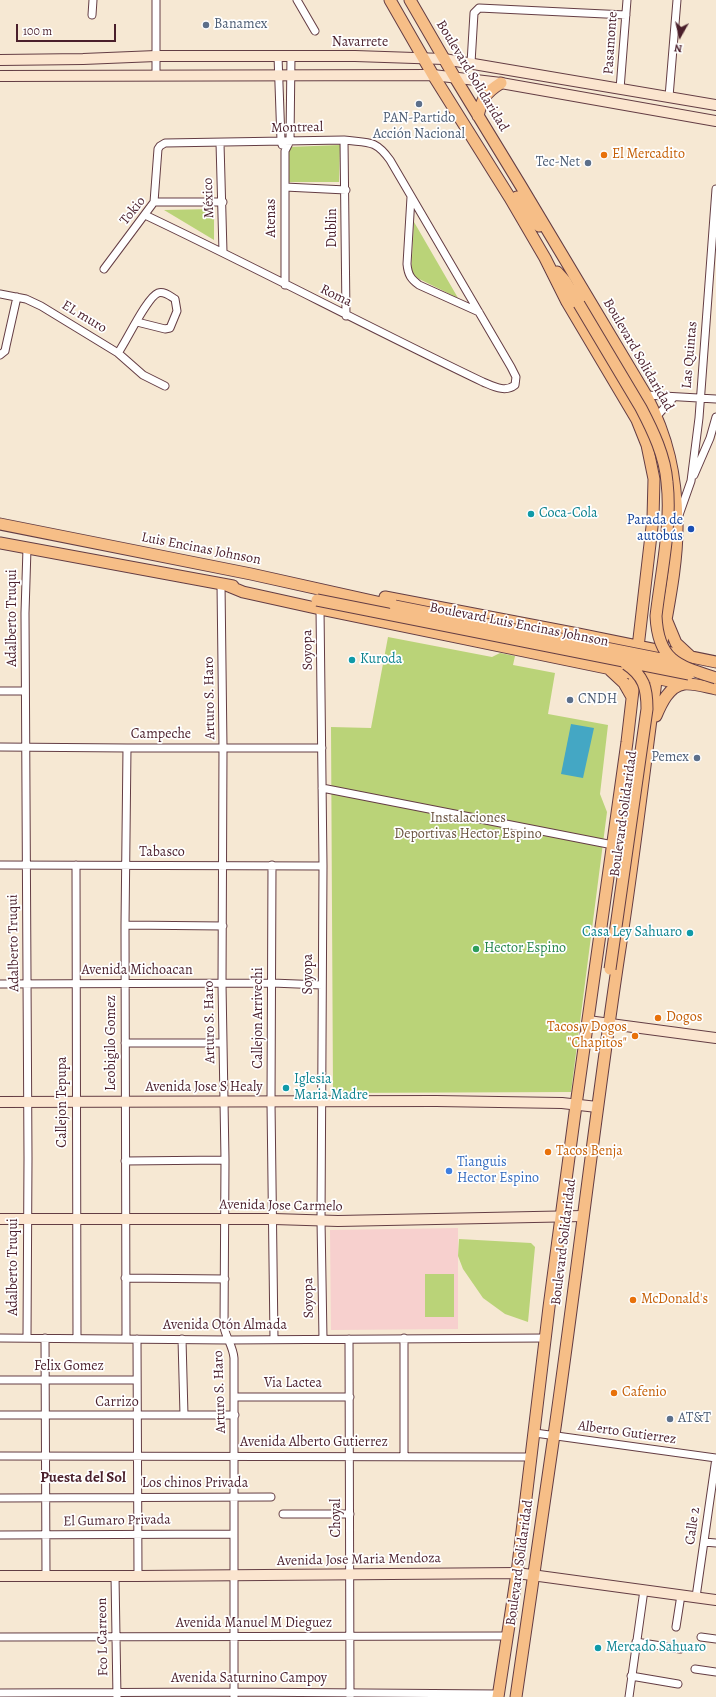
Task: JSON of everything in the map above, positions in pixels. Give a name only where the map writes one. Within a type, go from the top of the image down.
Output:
[{"type":"main road","name":"Boulevard Solidaridad","points":[[390,0],[433,75],[510,198],[545,258],[567,302],[637,420],[648,445],[655,490],[639,646],[613,845],[561,1216],[535,1433],[498,1695]]},
{"type":"main road","name":"Boulevard Solidaridad","points":[[410,0],[454,76],[550,233],[646,395],[657,416],[666,440],[671,458],[676,497],[677,521],[673,566],[656,679],[650,734],[614,996],[597,1107],[535,1574],[516,1697]]},
{"type":"main road","points":[[478,116],[483,98],[487,93],[501,83]]},
{"type":"main road","points":[[510,198],[516,197],[537,224],[550,233]]},
{"type":"main road","points":[[545,258],[565,281],[642,408],[662,460],[667,481],[668,516],[656,616],[656,630],[659,642],[665,652],[680,666],[716,679]]},
{"type":"main road","name":"Luis Encinas Johnson","points":[[0,524],[251,574],[395,606]]},
{"type":"main road","name":"Luis Encinas Johnson","points":[[0,543],[223,585],[257,589],[318,605]]},
{"type":"main road","points":[[648,563],[661,568],[673,566]]},
{"type":"main road","points":[[327,590],[381,596],[716,662]]},
{"type":"main road","points":[[318,605],[656,679],[716,689]]},
{"type":"main road","name":"Boulevard Luis Encinas Johnson","points":[[318,605],[716,679]]},
{"type":"main road","name":"Boulevard Luis Encinas Johnson","points":[[395,606],[716,670]]},
{"type":"main road","points":[[666,617],[676,643],[692,657]]},
{"type":"main road","points":[[613,641],[632,635],[641,625]]},
{"type":"main road","points":[[570,641],[627,664],[637,672],[644,683],[647,695],[647,710],[610,969],[609,980],[614,996]]},
{"type":"main road","points":[[608,668],[619,677],[632,697]]},
{"type":"main road","points":[[650,734],[661,704],[678,686],[684,684]]},
{"type":"street","points":[[92,15],[93,0]]},
{"type":"street","points":[[156,0],[156,75]]},
{"type":"street","points":[[296,0],[315,32]]},
{"type":"street","name":"Pasamonte","points":[[620,88],[627,0]]},
{"type":"street","points":[[669,97],[677,0]]},
{"type":"street","points":[[471,63],[474,13],[479,8],[626,15]]},
{"type":"street","name":"Navarrete","points":[[0,60],[156,56],[328,56],[444,59],[716,105]]},
{"type":"street","name":"Atenas","points":[[278,56],[281,141],[285,151],[285,285]]},
{"type":"street","name":"Atenas","points":[[285,151],[290,141],[291,56]]},
{"type":"street","points":[[328,56],[328,75]]},
{"type":"street","points":[[44,76],[43,69],[45,66],[74,65],[83,59]]},
{"type":"street","points":[[0,76],[279,74],[454,76],[716,121]]},
{"type":"street","points":[[565,94],[567,80]]},
{"type":"street","name":"Montreal","points":[[154,202],[158,149],[165,143],[344,140],[370,143],[381,148],[511,367],[516,382]]},
{"type":"street","name":"Dublin","points":[[344,140],[346,190],[346,316]]},
{"type":"street","name":"México","points":[[220,143],[223,202],[223,252]]},
{"type":"street","points":[[285,187],[346,190]]},
{"type":"street","name":"Las Quintas","points":[[677,521],[691,481],[700,397],[716,189]]},
{"type":"street","points":[[411,197],[407,264],[408,274],[412,280],[419,285],[479,312]]},
{"type":"street","name":"Tokio","points":[[104,269],[154,202],[223,202]]},
{"type":"street","name":"Roma","points":[[145,216],[223,252],[346,316],[496,387],[508,389],[515,385],[516,382]]},
{"type":"street","points":[[118,353],[142,310],[155,295],[159,293],[166,293],[175,299],[177,311],[170,328],[165,329],[136,322]]},
{"type":"street","name":"EL muro","points":[[0,294],[17,297],[40,306],[118,353],[143,375],[165,386]]},
{"type":"street","points":[[0,355],[5,351],[17,297]]},
{"type":"street","points":[[646,395],[716,399]]},
{"type":"street","points":[[657,416],[674,397]]},
{"type":"street","points":[[691,481],[710,438],[716,417]]},
{"type":"street","name":"Adalberto Truqui","points":[[27,548],[27,1337]]},
{"type":"street","name":"Arturo S. Haro","points":[[223,585],[222,984],[226,1219],[224,1327],[228,1340],[234,1350],[234,1695]]},
{"type":"street","name":"Soyopa","points":[[318,605],[322,748],[323,866],[321,1220],[323,1339]]},
{"type":"street","points":[[0,691],[26,691]]},
{"type":"street","name":"Campeche","points":[[0,747],[322,748]]},
{"type":"street","name":"Leobigilo Gomez","points":[[126,1339],[124,925],[127,748]]},
{"type":"street","points":[[322,788],[613,845]]},
{"type":"street","name":"Tabasco","points":[[0,865],[323,866]]},
{"type":"street","name":"Callejon Tepupa","points":[[76,865],[77,1338]]},
{"type":"street","name":"Callejon Arrivechi","points":[[272,865],[271,1103],[274,1219],[274,1338]]},
{"type":"street","points":[[124,925],[223,926]]},
{"type":"street","name":"Avenida Michoacan","points":[[0,984],[272,983],[322,985]]},
{"type":"street","points":[[588,1021],[716,1038]]},
{"type":"street","points":[[125,1042],[223,1043]]},
{"type":"street","name":"Avenida Jose S Healy","points":[[0,1102],[125,1101],[271,1103],[436,1101],[576,1105],[597,1107]]},
{"type":"street","points":[[125,1161],[225,1160]]},
{"type":"street","name":"Avenida Jose Carmelo","points":[[0,1219],[321,1220],[583,1216]]},
{"type":"street","points":[[125,1278],[225,1278]]},
{"type":"street","name":"Avenida Otón Almada","points":[[0,1338],[27,1337],[228,1340],[274,1338],[546,1338]]},
{"type":"street","points":[[45,1338],[46,1576]]},
{"type":"street","points":[[404,1338],[404,1456]]},
{"type":"street","points":[[137,1339],[138,1576]]},
{"type":"street","points":[[182,1339],[184,1415]]},
{"type":"street","name":"Choyal","points":[[350,1339],[350,1695]]},
{"type":"street","name":"Felix Gomez","points":[[0,1380],[138,1380]]},
{"type":"street","name":"Via Lactea","points":[[235,1397],[350,1397]]},
{"type":"street","name":"Carrizo","points":[[0,1415],[235,1415]]},
{"type":"street","name":"Alberto Gutierrez","points":[[535,1433],[716,1458]]},
{"type":"street","name":"Avenida Alberto Gutierrez","points":[[0,1456],[531,1457]]},
{"type":"street","name":"Calle 2","points":[[696,1597],[704,1542],[712,1510],[716,1458]]},
{"type":"street","name":"Los chinos Privada","points":[[0,1498],[271,1497]]},
{"type":"street","points":[[282,1514],[350,1514]]},
{"type":"street","name":"El Gumaro Privada","points":[[0,1535],[137,1533],[234,1534]]},
{"type":"street","points":[[704,1542],[716,1543]]},
{"type":"street","name":"Avenida Jose Maria Mendoza","points":[[0,1576],[516,1572],[716,1600]]},
{"type":"street","name":"Fco L Carreon","points":[[115,1576],[117,1695]]},
{"type":"street","points":[[629,1697],[644,1590]]},
{"type":"street","points":[[676,1627],[681,1595]]},
{"type":"street","name":"Avenida Manuel M Dieguez","points":[[0,1637],[116,1638],[234,1636],[507,1636]]},
{"type":"street","points":[[701,1637],[716,1639]]},
{"type":"street","points":[[636,1642],[680,1648]]},
{"type":"street","points":[[694,1669],[716,1672]]},
{"type":"street","points":[[632,1676],[678,1684]]},
{"type":"street","name":"Avenida Saturnino Campoy","points":[[0,1693],[117,1695],[498,1695]]},
{"type":"shaded area","points":[[458,1228],[458,1329],[331,1330],[330,1230]]},
{"type":"green space","points":[[340,145],[339,182],[289,182],[289,147]]},
{"type":"green space","points":[[214,209],[214,240],[164,210]]},
{"type":"green space","points":[[414,222],[458,298],[411,275]]},
{"type":"green space","name":"Instalaciones Deportivas Hector Espino","points":[[388,637],[492,657],[500,653],[515,656],[513,665],[555,673],[548,714],[608,725],[600,794],[607,812],[571,1092],[333,1093],[331,727],[371,728]]},
{"type":"green space","points":[[459,1239],[531,1243],[535,1247],[528,1322],[505,1314],[483,1298],[463,1269],[458,1256]]},
{"type":"green space","points":[[425,1274],[454,1274],[454,1317],[425,1317]]},
{"type":"water","points":[[571,724],[594,728],[583,778],[561,774]]},
{"type":"place","name":"Banamex","points":[[206,25]]},
{"type":"place","name":"PAN-Partido Acción Nacional","points":[[419,104]]},
{"type":"place","name":"El Mercadito","points":[[604,155]]},
{"type":"place","name":"Tec-Net","points":[[588,163]]},
{"type":"place","name":"Coca-Cola","points":[[531,514]]},
{"type":"place","name":"Parada de autobús","points":[[691,529]]},
{"type":"place","name":"Kuroda","points":[[352,660]]},
{"type":"place","name":"CNDH","points":[[570,700]]},
{"type":"place","name":"Pemex","points":[[697,758]]},
{"type":"place","name":"Casa Ley Sahuaro","points":[[690,933]]},
{"type":"place","name":"Hector Espino","points":[[476,949]]},
{"type":"place","name":"Dogos","points":[[658,1018]]},
{"type":"place","name":"Tacos y Dogos \"Chapitos\"","points":[[635,1036]]},
{"type":"place","name":"Iglesia Maria Madre","points":[[286,1088]]},
{"type":"place","name":"Tacos Benja","points":[[548,1152]]},
{"type":"place","name":"Tianguis Hector Espino","points":[[449,1171]]},
{"type":"place","name":"McDonald's","points":[[633,1300]]},
{"type":"place","name":"Cafenio","points":[[614,1393]]},
{"type":"place","name":"AT&T","points":[[670,1419]]},
{"type":"place","name":"Mercado Sahuaro","points":[[598,1648]]},
{"type":"district","name":"Puesta del Sol","points":[[83,1478]]}]
